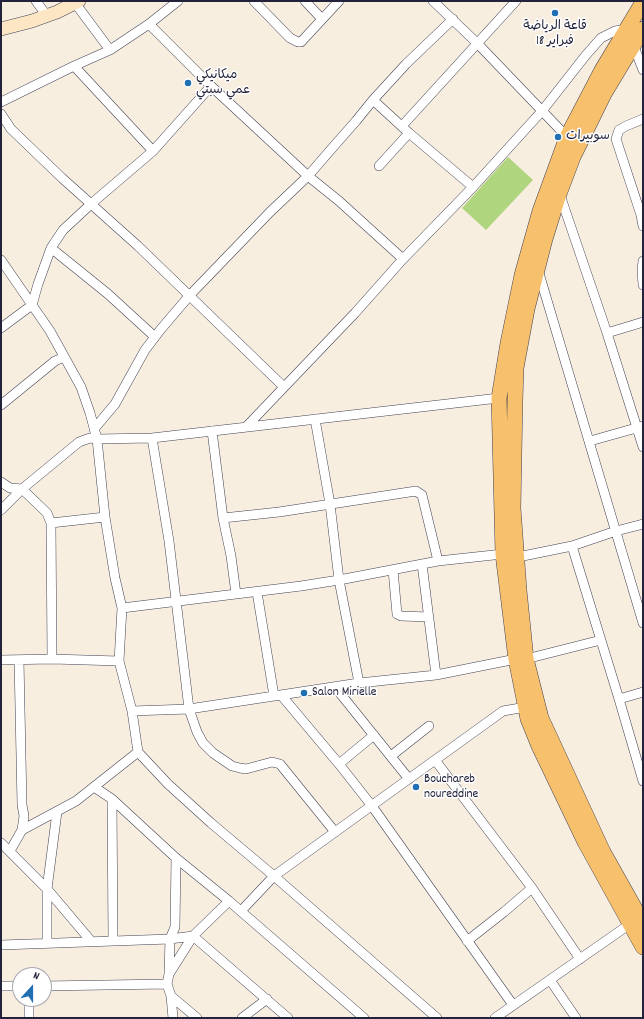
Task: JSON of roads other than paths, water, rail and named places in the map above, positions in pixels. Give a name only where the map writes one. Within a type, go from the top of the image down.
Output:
[{"type":"main road","points":[[1,29],[32,21],[77,2]]},
{"type":"main road","points":[[637,924],[586,842],[528,719],[508,557],[499,398],[522,275],[540,211],[573,142],[602,70],[643,2]]},
{"type":"main road","points":[[508,557],[513,508],[515,381],[521,342],[537,266],[573,142],[643,29]]},
{"type":"main road","points":[[521,659],[555,750],[637,924],[643,947]]},
{"type":"street","points":[[36,1],[46,16]]},
{"type":"street","points":[[1,102],[110,50],[149,24],[178,1]]},
{"type":"street","points":[[254,1],[290,38],[298,42],[301,42],[339,1]]},
{"type":"street","points":[[305,1],[322,19]]},
{"type":"street","points":[[433,1],[477,43],[573,142]]},
{"type":"street","points":[[402,126],[516,1]]},
{"type":"street","points":[[77,2],[110,50]]},
{"type":"street","points":[[94,429],[115,404],[145,350],[190,295],[270,212],[308,176],[406,64],[453,19]]},
{"type":"street","points":[[149,24],[211,86],[308,176],[339,200],[403,260]]},
{"type":"street","points":[[246,427],[473,187],[542,111],[601,38],[615,31],[626,29]]},
{"type":"street","points":[[633,44],[643,70]]},
{"type":"street","points":[[74,66],[153,152]]},
{"type":"street","points":[[1,328],[32,305],[51,248],[63,230],[91,204],[153,152],[211,86]]},
{"type":"street","points":[[373,100],[409,133],[473,187]]},
{"type":"street","points":[[1,114],[11,129],[62,178],[190,295],[284,387]]},
{"type":"street","points":[[643,119],[619,130],[616,139],[641,215],[643,226]]},
{"type":"street","points":[[379,166],[409,133]]},
{"type":"street","points":[[559,194],[640,427],[643,447]]},
{"type":"street","points":[[51,248],[108,294],[155,337]]},
{"type":"street","points":[[1,260],[50,331],[81,387],[97,439],[105,517],[115,578],[122,608],[118,662],[132,711],[138,752],[168,784],[205,818],[437,1018]]},
{"type":"street","points":[[643,261],[643,285]]},
{"type":"street","points":[[537,266],[643,623]]},
{"type":"street","points":[[607,333],[643,322]]},
{"type":"street","points":[[1,405],[55,361],[64,357]]},
{"type":"street","points":[[1,510],[22,489],[79,442],[90,438],[152,438],[499,398]]},
{"type":"street","points":[[315,419],[330,504],[339,580],[358,683]]},
{"type":"street","points":[[590,441],[640,427]]},
{"type":"street","points":[[212,431],[223,518],[231,556],[236,594]]},
{"type":"street","points":[[152,438],[169,541],[189,709],[197,732],[203,743],[213,753],[232,766],[246,768],[272,762],[280,764],[335,832]]},
{"type":"street","points":[[1,482],[10,488],[22,489],[46,513],[51,523],[52,659]]},
{"type":"street","points":[[223,518],[330,504],[411,491],[420,492],[438,561]]},
{"type":"street","points":[[51,523],[105,517]]},
{"type":"street","points":[[122,608],[257,592],[339,580],[438,561],[508,557],[572,546],[616,531],[643,524]]},
{"type":"street","points":[[572,546],[620,699],[643,781]]},
{"type":"street","points":[[422,564],[436,675]]},
{"type":"street","points":[[393,570],[397,614],[401,616],[429,617]]},
{"type":"street","points":[[257,592],[278,695],[339,764],[372,806],[513,1005]]},
{"type":"street","points":[[132,711],[189,709],[335,686],[436,675],[521,659],[601,640]]},
{"type":"street","points":[[1,660],[52,659],[118,662]]},
{"type":"street","points":[[10,851],[22,830],[24,816],[22,805],[18,660]]},
{"type":"street","points":[[335,686],[409,779]]},
{"type":"street","points":[[620,699],[643,692]]},
{"type":"street","points":[[241,912],[274,876],[503,711],[526,707]]},
{"type":"street","points":[[392,756],[429,726]]},
{"type":"street","points":[[339,764],[374,735]]},
{"type":"street","points":[[22,830],[76,801],[138,752]]},
{"type":"street","points":[[435,760],[532,888],[580,959]]},
{"type":"street","points":[[94,787],[112,799],[176,858],[229,901],[364,1018]]},
{"type":"street","points":[[112,799],[113,941]]},
{"type":"street","points":[[47,943],[47,889],[57,812]]},
{"type":"street","points":[[1,843],[47,889],[91,941]]},
{"type":"street","points":[[173,1018],[171,996],[167,984],[169,974],[170,939],[175,927],[176,858]]},
{"type":"street","points":[[467,941],[532,888]]},
{"type":"street","points":[[169,974],[193,936],[229,901]]},
{"type":"street","points":[[495,1018],[580,959],[637,924]]},
{"type":"street","points":[[1,945],[170,939],[193,936],[288,1018]]},
{"type":"street","points":[[550,980],[576,1018]]},
{"type":"street","points":[[52,986],[167,984]]},
{"type":"street","points":[[1,986],[12,986]]},
{"type":"street","points":[[171,996],[197,1018]]},
{"type":"street","points":[[242,1018],[267,999]]},
{"type":"street","points":[[29,1007],[29,1018]]},
{"type":"place","name":"قاعة الرياضة 18 فبراير","points":[[555,13]]},
{"type":"place","name":"ميكانيكي عمي سبتي","points":[[188,83]]},
{"type":"place","name":"سوبيرات","points":[[558,137]]},
{"type":"place","name":"Salon Mirielle","points":[[304,693]]},
{"type":"place","name":"Bouchareb noureddine","points":[[416,787]]}]
